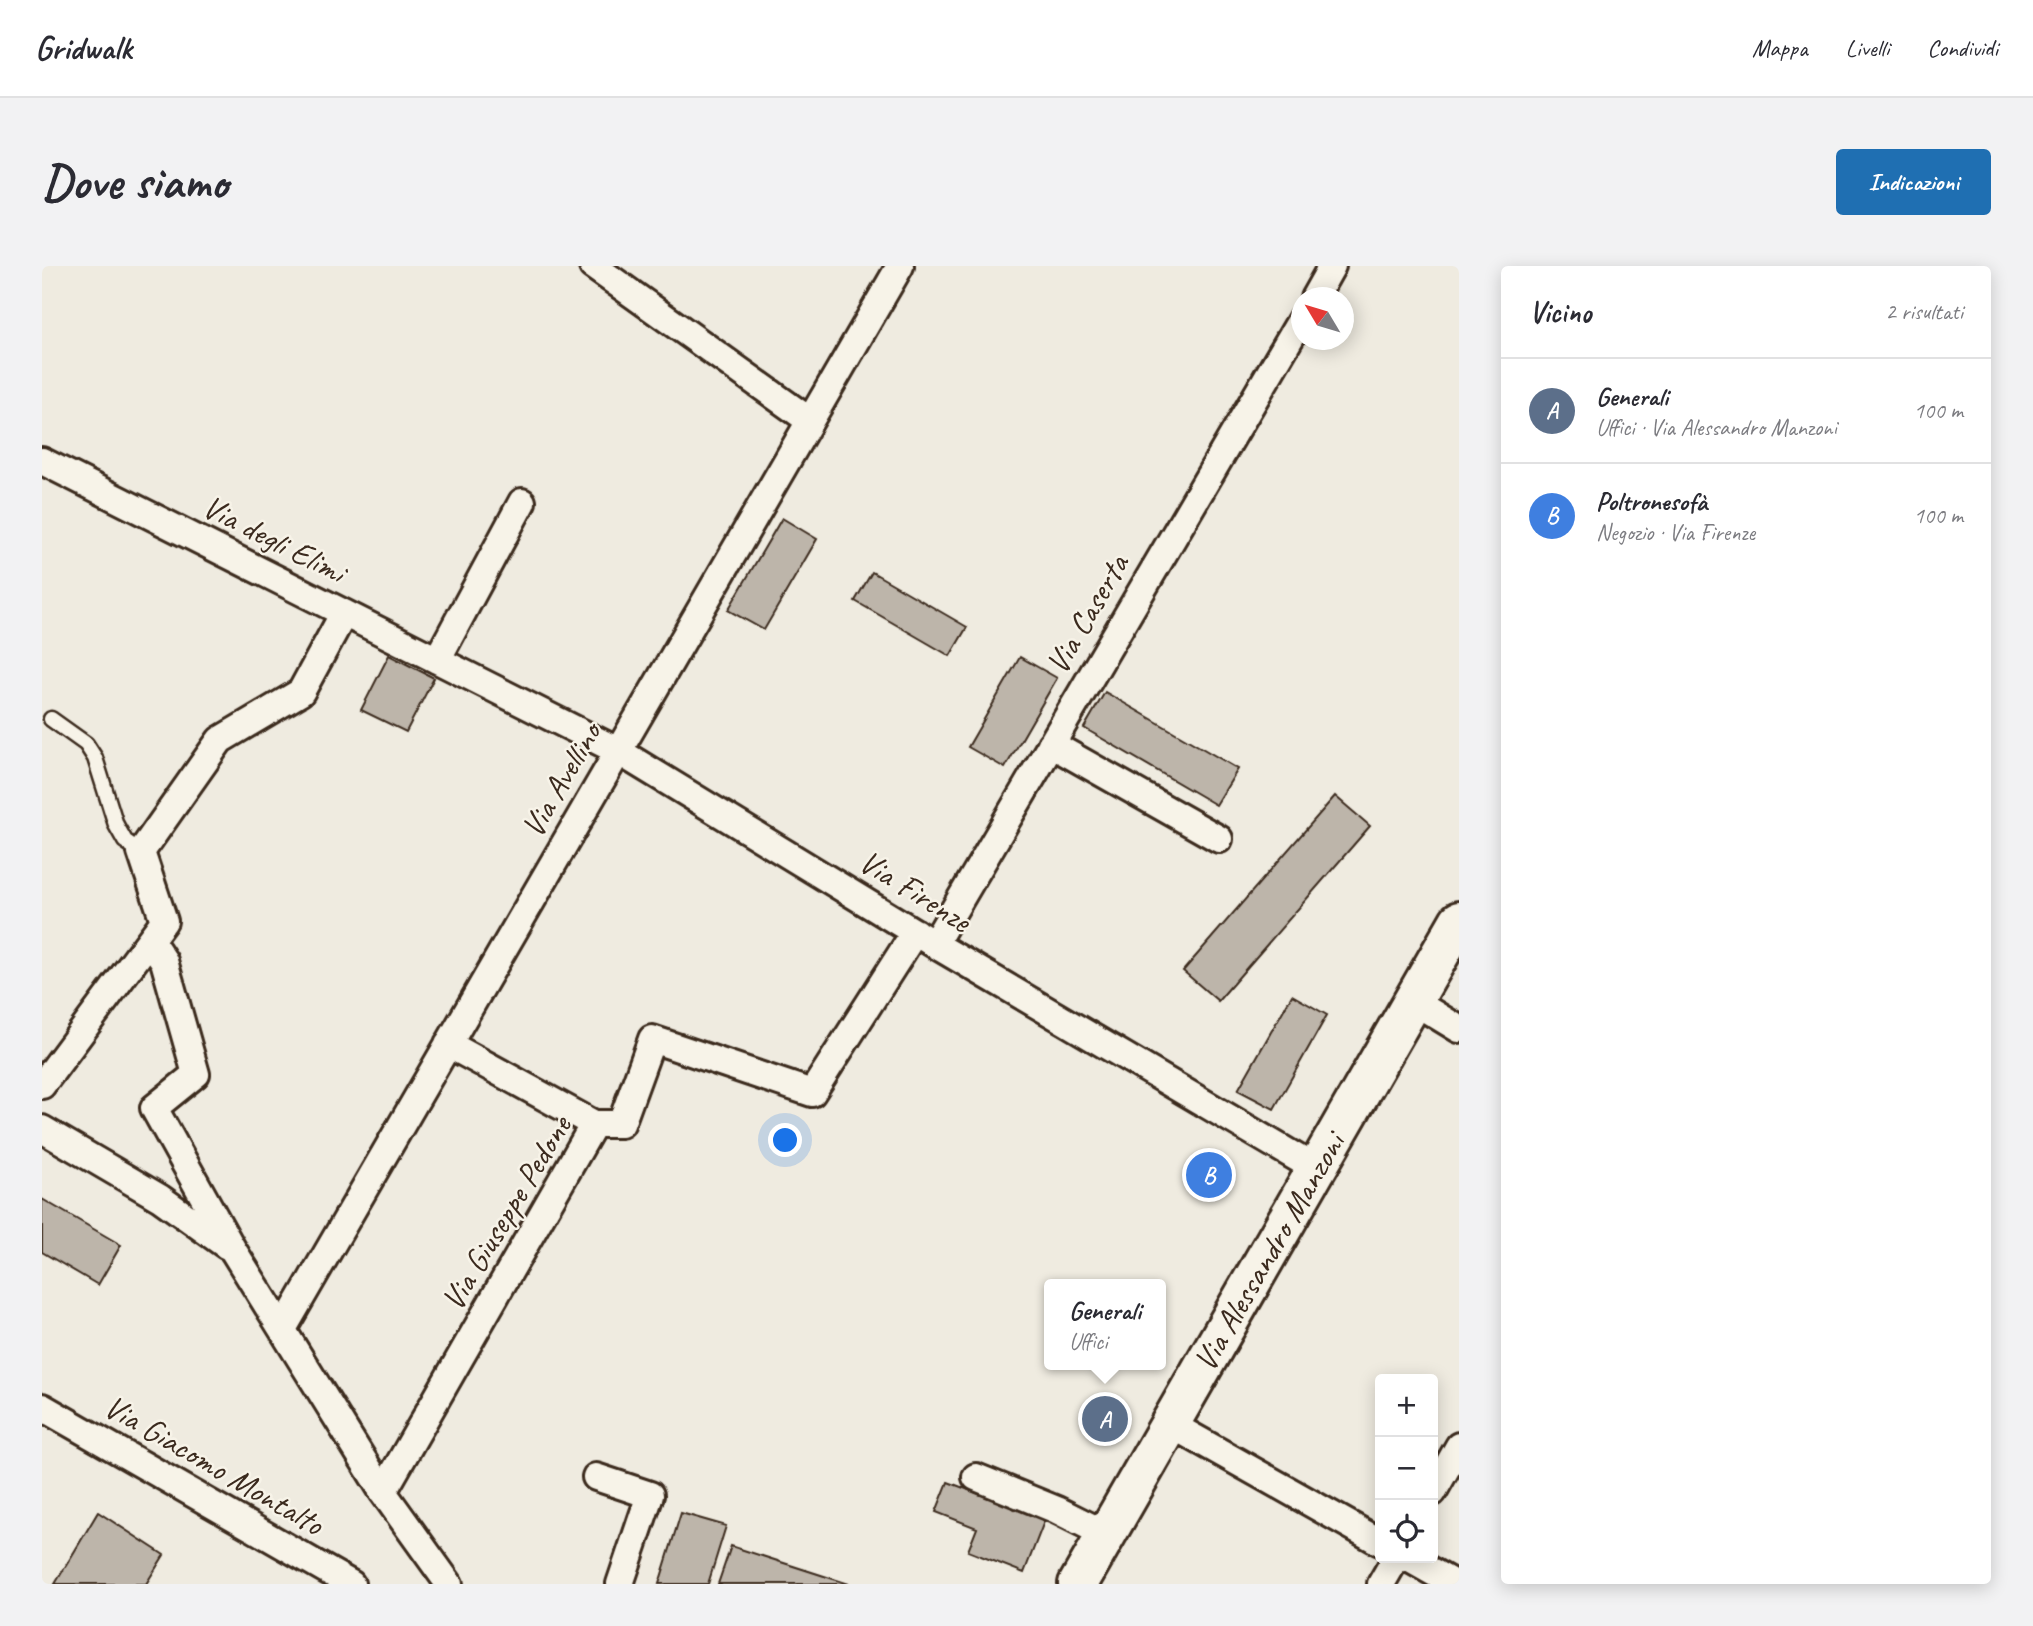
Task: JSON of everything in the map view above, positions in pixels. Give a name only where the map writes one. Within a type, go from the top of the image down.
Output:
[{"type":"main road","name":"Via Alessandro Manzoni","points":[[1078,1584],[1459,921]]},
{"type":"street","points":[[593,266],[626,276],[810,421]]},
{"type":"street","name":"Via Avellino","points":[[283,1329],[900,266]]},
{"type":"street","points":[[1320,287],[1332,266]]},
{"type":"street","name":"Via Caserta","points":[[925,938],[1051,744],[1291,335]]},
{"type":"street","name":"Via degli Elimi","points":[[42,461],[475,679]]},
{"type":"street","points":[[437,660],[522,502]]},
{"type":"street","points":[[42,1085],[164,921],[141,852],[220,740],[301,692],[344,613]]},
{"type":"street","name":"Via Firenze","points":[[475,679],[618,751],[925,938],[1317,1169]]},
{"type":"street","points":[[1051,744],[1219,839]]},
{"type":"street","name":"Via Giuseppe Pedone","points":[[383,1492],[594,1124],[621,1124],[652,1039],[812,1093],[925,938]]},
{"type":"street","points":[[150,940],[164,961],[197,1074],[153,1108],[233,1250],[383,1492],[449,1584]]},
{"type":"street","points":[[1413,1002],[1459,1029]]},
{"type":"street","points":[[448,1044],[594,1124]]},
{"type":"street","points":[[49,1139],[160,1198],[233,1250]]},
{"type":"street","name":"Via Giacomo Montalto","points":[[42,1407],[351,1584]]},
{"type":"street","points":[[1170,1424],[1375,1539]]},
{"type":"street","points":[[1438,1483],[1459,1446]]},
{"type":"street","points":[[596,1477],[650,1495],[620,1584]]},
{"type":"street","points":[[976,1477],[1058,1510],[1107,1535]]},
{"type":"street","points":[[1381,1584],[1393,1563]]},
{"type":"street","points":[[1417,1563],[1454,1584]]},
{"type":"lane","points":[[51,719],[86,744],[94,758],[116,825],[125,841],[141,852]]},
{"type":"building","points":[[782,518],[817,539],[764,630],[728,610]]},
{"type":"building","points":[[872,572],[967,627],[950,656],[855,601]]},
{"type":"building","points":[[389,655],[434,678],[406,732],[361,710]]},
{"type":"building","points":[[1020,657],[1057,678],[1005,768],[968,747]]},
{"type":"building","points":[[1105,692],[1238,769],[1216,805],[1084,728]]},
{"type":"building","points":[[1335,796],[1370,826],[1218,1001],[1183,971]]},
{"type":"building","points":[[1292,995],[1327,1015],[1274,1109],[1238,1090]]},
{"type":"building","points":[[42,1199],[121,1245],[98,1285],[42,1252]]},
{"type":"building","points":[[948,1482],[1045,1519],[1024,1573],[968,1551],[977,1528],[936,1512]]},
{"type":"building","points":[[98,1512],[164,1555],[146,1584],[55,1584]]},
{"type":"building","points":[[681,1513],[726,1526],[708,1584],[659,1584]]},
{"type":"building","points":[[731,1546],[849,1584],[718,1584]]},
{"type":"place","name":"Poltronesofà","points":[[1209,1175]]},
{"type":"place","name":"Generali","points":[[1105,1419]]}]
